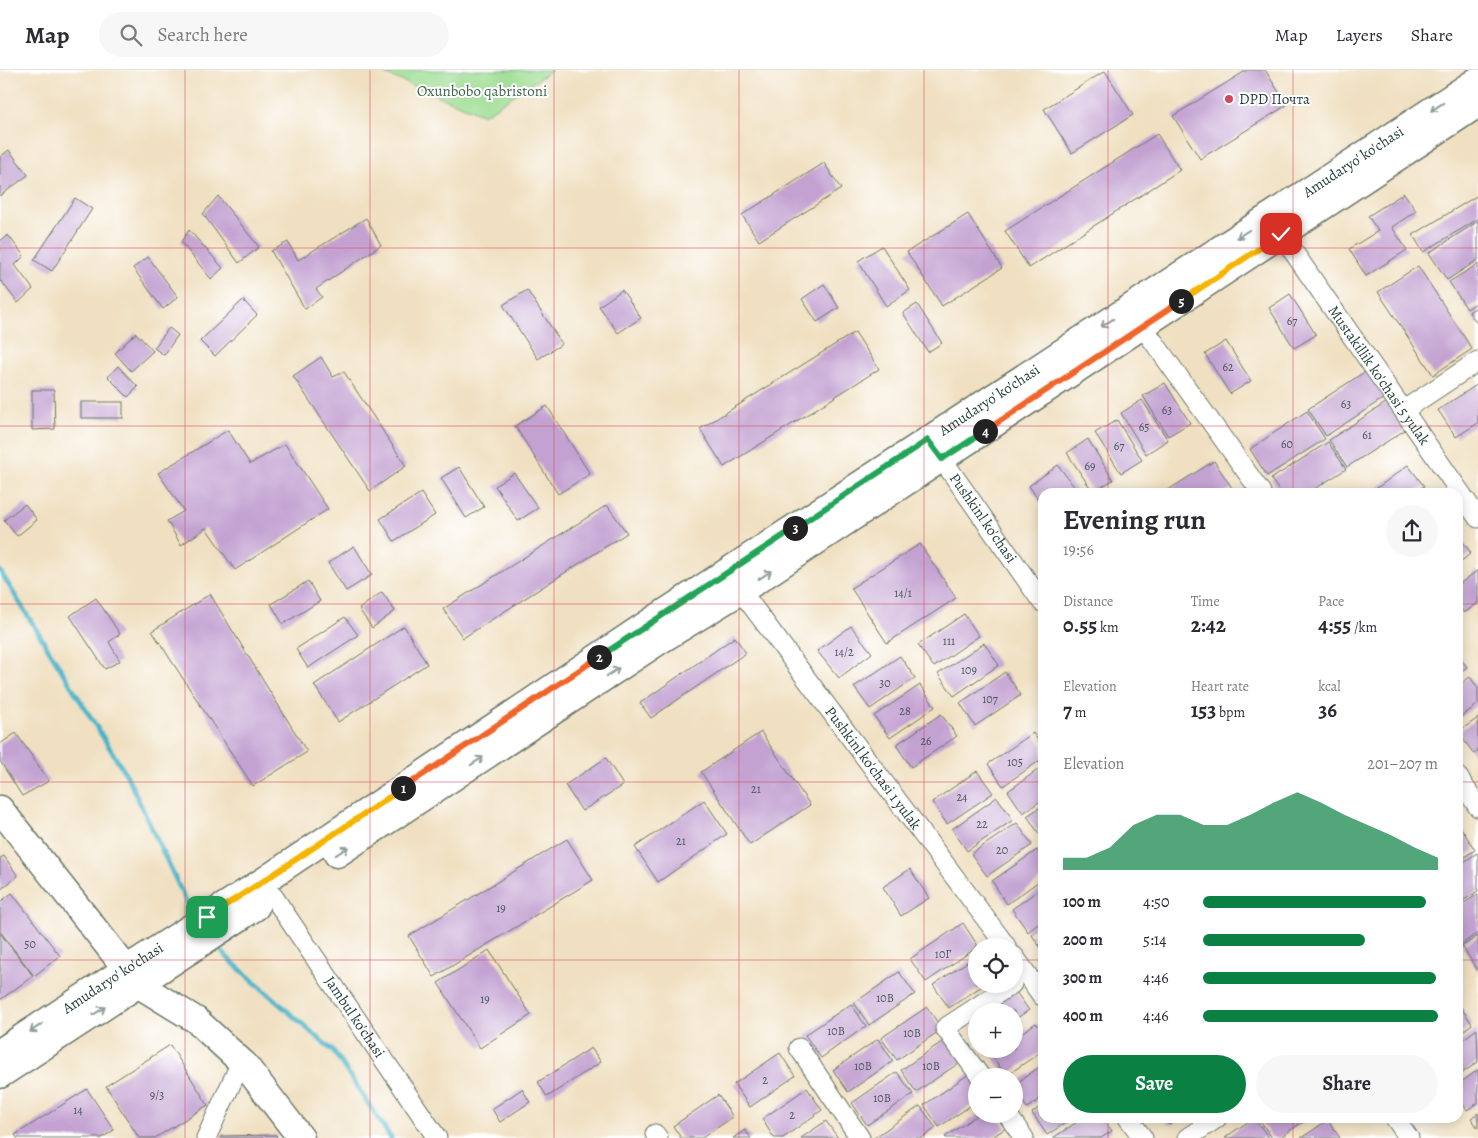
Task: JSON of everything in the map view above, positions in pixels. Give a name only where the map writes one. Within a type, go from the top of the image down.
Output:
[{"type":"street","name":"Amudaryo' ko'chasi","points":[[0,1052],[243,916],[661,640],[741,591],[935,450],[1478,80]]},
{"type":"street","points":[[935,450],[1143,327],[1478,104]]},
{"type":"street","name":"Mustakillik ko'chasi 5 yulak","points":[[1281,234],[1457,488]]},
{"type":"street","points":[[1143,327],[1258,488]]},
{"type":"street","points":[[1404,410],[1478,361]]},
{"type":"street","name":"Amudaryo' ko'chasi","points":[[0,1075],[265,880],[647,624],[935,450]]},
{"type":"street","name":"Pushkinl ko'chasi","points":[[935,450],[1038,596]]},
{"type":"street","name":"Mustakillik ko'chasi 5 yulak","points":[[1463,496],[1478,518]]},
{"type":"street","name":"Pushkinl ko'chasi 1 yulak","points":[[741,591],[1000,938]]},
{"type":"street","points":[[1463,784],[1478,807]]},
{"type":"street","points":[[0,809],[132,977],[196,1020],[244,1065],[301,1138]]},
{"type":"street","name":"Jambul ko'chasi","points":[[273,896],[438,1138]]},
{"type":"street","points":[[1023,984],[1038,993]]},
{"type":"street","points":[[974,1068],[945,1028],[998,993]]},
{"type":"street","points":[[799,1048],[860,1138]]},
{"type":"street","points":[[206,1138],[238,1071]]},
{"type":"street","points":[[1013,1123],[1024,1138]]},
{"type":"street","points":[[1132,1123],[1142,1138]]},
{"type":"street","points":[[1187,1138],[1210,1123]]},
{"type":"street","points":[[1398,1123],[1409,1138]]},
{"type":"green space","name":"Oxunbobo qabristoni","points":[[375,70],[552,70],[484,115]]},
{"type":"building","points":[[1247,70],[1265,70],[1287,105],[1200,159],[1173,116]]},
{"type":"building","points":[[1105,71],[1133,115],[1072,153],[1044,109]]},
{"type":"building","points":[[1157,134],[1180,170],[1029,268],[1005,231]]},
{"type":"building","points":[[9,150],[28,175],[0,196],[0,157]]},
{"type":"building","points":[[824,163],[841,189],[759,241],[742,215]]},
{"type":"building","points":[[1404,193],[1416,211],[1392,227],[1407,250],[1366,276],[1349,249],[1378,231],[1368,216]]},
{"type":"building","points":[[1478,195],[1478,219],[1423,252],[1413,235]]},
{"type":"building","points":[[218,196],[259,247],[239,263],[203,214]]},
{"type":"building","points":[[75,198],[92,209],[52,271],[34,260]]},
{"type":"building","points":[[968,214],[1002,268],[942,306],[907,252]]},
{"type":"building","points":[[366,218],[381,245],[316,289],[322,297],[305,309],[271,251],[288,242],[298,260]]},
{"type":"building","points":[[1478,221],[1478,260],[1447,280],[1429,253]]},
{"type":"building","points":[[189,230],[223,268],[211,279],[181,242]]},
{"type":"building","points":[[8,235],[24,256],[15,265],[33,289],[18,303],[0,282],[0,241]]},
{"type":"building","points":[[882,246],[910,290],[886,306],[858,261]]},
{"type":"building","points":[[148,257],[178,297],[163,309],[133,268]]},
{"type":"building","points":[[1478,264],[1478,302],[1467,309],[1449,282]]},
{"type":"building","points":[[1418,266],[1472,349],[1433,375],[1378,292]]},
{"type":"building","points":[[824,284],[839,308],[817,322],[802,299]]},
{"type":"building","points":[[527,290],[562,344],[538,359],[503,305]]},
{"type":"building","points":[[622,290],[641,318],[618,333],[599,306]]},
{"type":"building","points":[[1290,294],[1316,335],[1294,348],[1269,308]]},
{"type":"building","points":[[243,300],[257,315],[215,356],[200,341]]},
{"type":"building","points":[[917,304],[942,343],[928,352],[903,313]]},
{"type":"building","points":[[1478,306],[1478,325],[1469,312]]},
{"type":"building","points":[[169,328],[178,335],[164,355],[154,348]]},
{"type":"building","points":[[855,332],[879,369],[724,467],[700,429]]},
{"type":"building","points":[[136,333],[153,351],[131,371],[115,353]]},
{"type":"building","points":[[1226,341],[1251,381],[1230,394],[1205,354]]},
{"type":"building","points":[[321,357],[333,377],[344,372],[406,466],[370,491],[293,376]]},
{"type":"building","points":[[118,366],[138,387],[128,397],[108,377]]},
{"type":"building","points":[[1366,371],[1384,398],[1326,436],[1308,409]]},
{"type":"building","points":[[1165,383],[1190,423],[1168,436],[1143,396]]},
{"type":"building","points":[[1478,384],[1478,423],[1456,437],[1438,410]]},
{"type":"building","points":[[32,390],[54,390],[55,429],[32,430]]},
{"type":"building","points":[[1142,400],[1168,440],[1146,454],[1121,413]]},
{"type":"building","points":[[81,402],[123,402],[123,418],[81,418]]},
{"type":"building","points":[[1387,402],[1405,430],[1347,467],[1329,440]]},
{"type":"building","points":[[547,406],[590,474],[558,494],[515,426]]},
{"type":"building","points":[[1307,411],[1325,439],[1267,476],[1250,449]]},
{"type":"building","points":[[1117,420],[1142,460],[1121,473],[1095,433]]},
{"type":"building","points":[[228,430],[250,464],[285,444],[328,509],[235,570],[206,528],[181,545],[167,521],[184,511],[158,473]]},
{"type":"building","points":[[1088,439],[1113,480],[1100,488],[1090,488],[1067,453]]},
{"type":"building","points":[[1328,442],[1346,469],[1316,488],[1277,488],[1271,479]]},
{"type":"building","points":[[1214,461],[1232,488],[1171,488]]},
{"type":"building","points":[[1058,465],[1075,488],[1038,488],[1038,499],[1029,486]]},
{"type":"building","points":[[1408,465],[1424,486],[1421,488],[1377,488]]},
{"type":"building","points":[[459,467],[484,507],[466,518],[441,478]]},
{"type":"building","points":[[514,473],[538,508],[518,521],[495,486]]},
{"type":"building","points":[[421,493],[435,515],[394,541],[380,519]]},
{"type":"building","points":[[25,504],[37,520],[17,536],[4,520]]},
{"type":"building","points":[[607,505],[627,533],[463,638],[443,609]]},
{"type":"building","points":[[1463,542],[1471,553],[1463,560]]},
{"type":"building","points":[[920,544],[956,598],[887,643],[851,588]]},
{"type":"building","points":[[354,546],[372,575],[346,591],[328,563]]},
{"type":"building","points":[[1478,570],[1478,603],[1464,613],[1463,612],[1463,581]]},
{"type":"building","points":[[308,581],[320,601],[283,624],[271,604]]},
{"type":"building","points":[[382,592],[395,611],[372,628],[359,609]]},
{"type":"building","points":[[210,594],[307,752],[253,786],[152,631]]},
{"type":"building","points":[[96,598],[120,634],[109,642],[120,661],[105,669],[70,616]]},
{"type":"building","points":[[964,614],[979,636],[934,667],[918,645]]},
{"type":"building","points":[[345,617],[358,635],[308,668],[296,649]]},
{"type":"building","points":[[404,626],[427,664],[338,722],[314,685]]},
{"type":"building","points":[[851,626],[872,653],[839,678],[817,651]]},
{"type":"building","points":[[735,637],[746,653],[651,718],[640,703]]},
{"type":"building","points":[[984,643],[999,665],[954,696],[938,674]]},
{"type":"building","points":[[900,656],[915,678],[870,709],[854,687]]},
{"type":"building","points":[[1463,662],[1467,667],[1463,670]]},
{"type":"building","points":[[1005,672],[1021,695],[975,726],[960,703]]},
{"type":"building","points":[[1470,677],[1478,688],[1478,704],[1463,715],[1463,682]]},
{"type":"building","points":[[920,685],[935,707],[890,738],[874,716]]},
{"type":"building","points":[[941,714],[957,736],[911,767],[896,745]]},
{"type":"building","points":[[1478,718],[1478,751],[1474,754],[1463,739],[1463,728]]},
{"type":"building","points":[[761,732],[810,805],[750,845],[701,772]]},
{"type":"building","points":[[16,733],[49,781],[22,796],[0,761],[0,744]]},
{"type":"building","points":[[1033,733],[1038,740],[1038,762],[1003,786],[988,764]]},
{"type":"building","points":[[606,758],[623,785],[582,811],[565,785]]},
{"type":"building","points":[[1038,770],[1038,803],[1023,813],[1008,791]]},
{"type":"building","points":[[977,771],[993,793],[947,824],[932,802]]},
{"type":"building","points":[[997,797],[1013,820],[967,851],[952,829]]},
{"type":"building","points":[[704,800],[727,834],[658,882],[635,847]]},
{"type":"building","points":[[1038,809],[1038,832],[1027,816]]},
{"type":"building","points":[[1017,823],[1032,845],[987,876],[971,854]]},
{"type":"building","points":[[1463,831],[1475,850],[1463,858]]},
{"type":"building","points":[[567,839],[593,880],[434,977],[409,936]]},
{"type":"building","points":[[1037,850],[1038,882],[1007,904],[992,881]]},
{"type":"building","points":[[1477,853],[1478,891],[1463,901],[1463,863]]},
{"type":"building","points":[[4,856],[18,876],[0,890],[0,858]]},
{"type":"building","points":[[910,869],[929,898],[901,916],[883,887]]},
{"type":"building","points":[[1038,891],[1038,924],[1028,932],[1012,909]]},
{"type":"building","points":[[12,893],[60,956],[34,976],[0,931],[0,902]]},
{"type":"building","points":[[1478,894],[1478,933],[1463,943],[1463,904]]},
{"type":"building","points":[[963,923],[973,938],[968,938],[968,953],[926,982],[910,959]]},
{"type":"building","points":[[1038,931],[1038,944],[1032,935]]},
{"type":"building","points":[[0,933],[33,976],[0,1000]]},
{"type":"building","points":[[1478,936],[1478,971],[1463,948],[1463,945]]},
{"type":"building","points":[[489,950],[531,1015],[480,1048],[438,983]]},
{"type":"building","points":[[968,961],[968,993],[972,993],[949,1008],[933,985]]},
{"type":"building","points":[[899,972],[915,994],[869,1025],[854,1003]]},
{"type":"building","points":[[1006,993],[1017,993],[1029,1010],[1023,1014],[1023,1003],[991,1003]]},
{"type":"building","points":[[851,1004],[866,1026],[821,1058],[805,1035]]},
{"type":"building","points":[[927,1007],[942,1029],[897,1060],[881,1038]]},
{"type":"building","points":[[1463,1010],[1472,1024],[1463,1031]]},
{"type":"building","points":[[1036,1023],[1038,1026],[1038,1054],[1018,1068],[1001,1068],[994,1058],[1023,1058],[1023,1032]]},
{"type":"building","points":[[1477,1029],[1478,1062],[1463,1072],[1463,1039]]},
{"type":"building","points":[[878,1039],[893,1061],[848,1092],[833,1070]]},
{"type":"building","points":[[946,1039],[962,1061],[916,1092],[901,1070]]},
{"type":"building","points":[[170,1045],[208,1105],[155,1138],[139,1138],[106,1086]]},
{"type":"building","points":[[591,1048],[601,1062],[547,1097],[538,1082]]},
{"type":"building","points":[[780,1053],[795,1076],[750,1107],[734,1084]]},
{"type":"building","points":[[1038,1068],[1038,1101],[1027,1108],[1023,1102],[1023,1079]]},
{"type":"building","points":[[1478,1070],[1478,1103],[1467,1110],[1463,1104],[1463,1080]]},
{"type":"building","points":[[897,1072],[913,1094],[867,1125],[852,1103]]},
{"type":"building","points":[[968,1075],[968,1107],[939,1127],[924,1105]]},
{"type":"building","points":[[807,1088],[822,1110],[783,1138],[774,1138],[762,1119]]},
{"type":"building","points":[[87,1089],[114,1130],[102,1138],[17,1138],[15,1135]]},
{"type":"building","points":[[522,1089],[530,1102],[500,1122],[492,1109]]},
{"type":"building","points":[[718,1095],[733,1117],[702,1138],[681,1138],[673,1126]]},
{"type":"building","points":[[920,1106],[936,1128],[922,1138],[874,1138]]},
{"type":"building","points":[[1038,1108],[1038,1122],[1032,1113]]},
{"type":"building","points":[[1478,1113],[1478,1128],[1471,1118]]},
{"type":"building","points":[[826,1121],[838,1138],[801,1138]]},
{"type":"building","points":[[968,1121],[968,1123],[1002,1123],[1006,1128],[991,1138],[945,1137]]},
{"type":"building","points":[[1039,1123],[1065,1123],[1047,1135]]},
{"type":"building","points":[[1076,1123],[1106,1123],[1112,1131],[1101,1138],[1053,1138]]},
{"type":"building","points":[[1246,1123],[1258,1123],[1269,1138],[1225,1138]]},
{"type":"building","points":[[1262,1123],[1302,1123],[1279,1138],[1272,1138]]},
{"type":"building","points":[[1324,1123],[1330,1123],[1340,1138],[1301,1138]]},
{"type":"building","points":[[745,1130],[751,1138],[733,1138]]},
{"type":"building","points":[[276,1135],[277,1138],[221,1138],[221,1136]]},
{"type":"waterway","points":[[0,571],[127,776],[186,901]]},
{"type":"waterway","points":[[215,945],[334,1052],[391,1138]]},
{"type":"place","name":"DPD Почта","points":[[1229,99]]},
{"type":"route","points":[[207,917],[647,624],[928,440],[942,459],[1281,234]]}]
